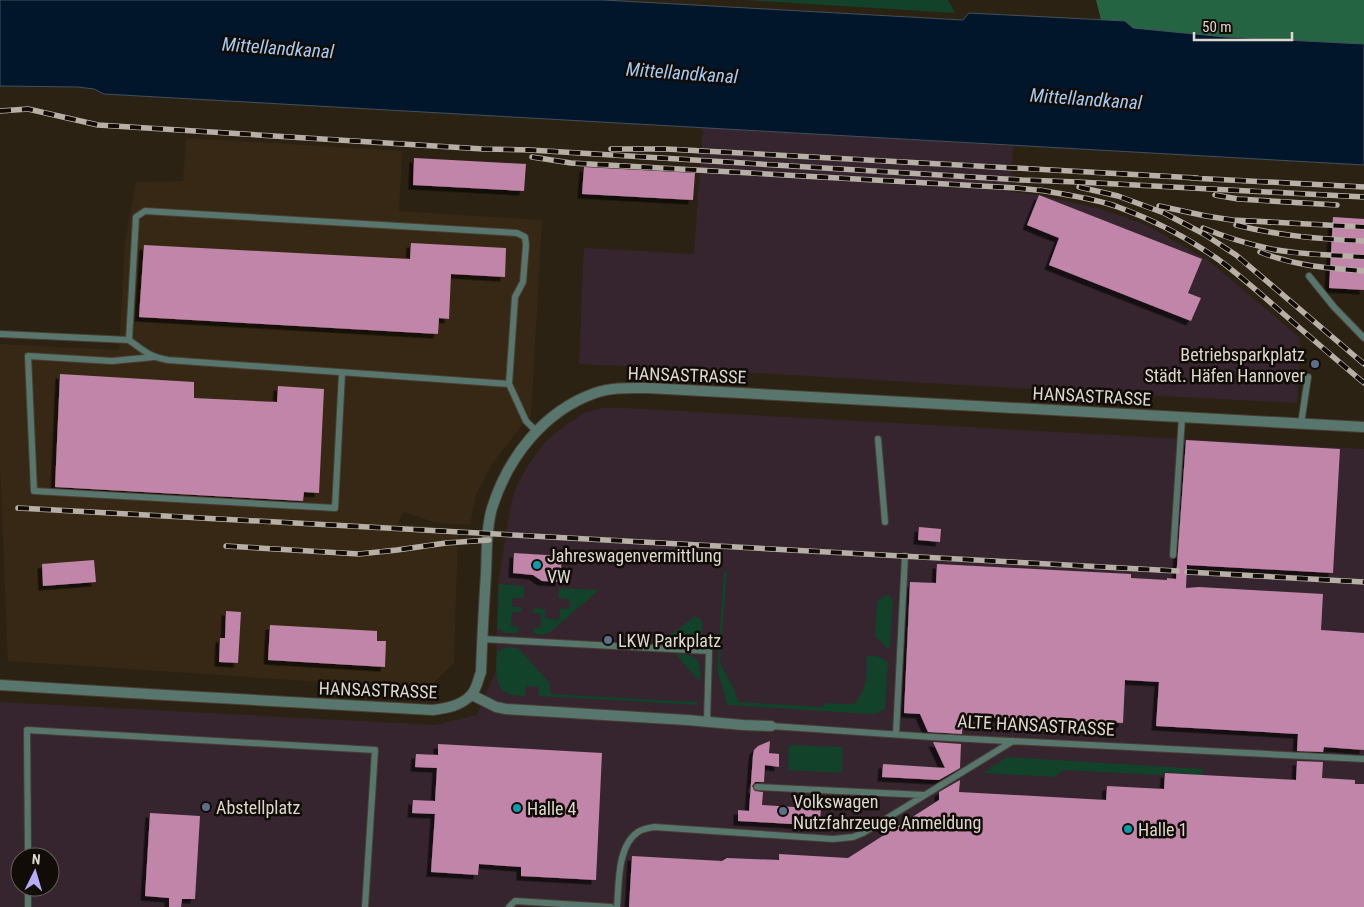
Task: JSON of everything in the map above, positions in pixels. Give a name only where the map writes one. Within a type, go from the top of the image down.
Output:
[{"type":"street","name":"HANSASTRASSE","points":[[0,685],[433,710],[455,706],[472,695],[477,685],[480,672],[491,509],[512,462],[536,431],[550,418],[595,393],[608,390],[629,388],[668,389],[1364,427]]},
{"type":"street","name":"ALTE HANSASTRASSE","points":[[472,695],[496,707],[506,709],[771,726]]},
{"type":"lane","points":[[129,340],[136,217],[145,211],[518,232],[525,237],[526,244],[523,282],[515,297],[509,384],[526,420],[536,431]]},
{"type":"lane","points":[[1309,276],[1334,307],[1364,338]]},
{"type":"lane","points":[[0,334],[129,340],[145,353],[168,360],[509,384]]},
{"type":"lane","points":[[154,357],[112,361],[28,356],[34,491],[335,508],[342,373]]},
{"type":"lane","points":[[1301,424],[1308,377]]},
{"type":"lane","points":[[1173,555],[1182,417]]},
{"type":"lane","points":[[878,439],[885,522]]},
{"type":"lane","points":[[896,734],[905,556]]},
{"type":"lane","points":[[482,639],[709,651],[707,722]]},
{"type":"lane","name":"ALTE HANSASTRASSE","points":[[771,726],[1364,759]]},
{"type":"lane","points":[[28,847],[26,730],[375,750],[366,907]]},
{"type":"lane","points":[[617,907],[621,861],[628,844],[639,832],[654,827],[841,839],[853,837],[1014,740]]},
{"type":"lane","points":[[757,787],[925,795]]},
{"type":"lane","points":[[509,907],[515,902],[611,907]]},
{"type":"shaded area","points":[[703,127],[1013,146],[1010,192],[1039,195],[1101,209],[1148,226],[1209,261],[1300,338],[1297,403],[579,364],[584,248],[694,254]]},
{"type":"shaded area","points":[[186,138],[402,151],[399,211],[542,220],[531,416],[492,464],[476,495],[470,525],[437,523],[403,512],[398,524],[458,529],[454,663],[427,689],[8,661],[0,465],[0,344],[119,350],[125,243],[136,182],[183,181]]},
{"type":"shaded area","points":[[602,408],[624,408],[1364,449],[1364,907],[0,907],[0,702],[435,725],[477,715],[496,670],[498,584],[512,500],[518,483],[527,467],[545,442],[567,424],[586,412]]},
{"type":"green space","points":[[744,0],[948,0],[955,13]]},
{"type":"green space","points":[[1096,0],[1364,0],[1364,44],[1225,37],[1133,28],[1125,21],[1101,20]]},
{"type":"green space","points":[[724,571],[727,571],[720,663],[733,687],[738,702],[823,707],[825,703],[856,703],[864,688],[867,656],[873,656],[881,657],[888,662],[885,709],[878,713],[869,714],[727,705],[717,670]]},
{"type":"green space","points":[[499,584],[524,586],[524,596],[522,598],[512,598],[512,607],[521,607],[521,612],[512,612],[511,626],[520,627],[517,633],[505,633],[497,628]]},
{"type":"green space","points":[[559,588],[599,590],[550,632],[543,635],[535,634],[533,627],[540,628],[541,614],[533,613],[535,608],[545,609],[545,618],[559,620],[560,608],[569,609],[570,599],[558,598]]},
{"type":"green space","points":[[888,594],[893,600],[890,647],[888,649],[875,636],[877,601]]},
{"type":"green space","points":[[695,616],[702,621],[702,641],[700,643],[667,640],[668,637]]},
{"type":"green space","points":[[510,647],[518,648],[550,683],[550,694],[696,702],[699,705],[538,696],[539,687],[526,686],[525,696],[512,695],[502,689],[496,671],[497,652]]},
{"type":"green space","points":[[677,654],[694,657],[697,660],[700,668],[700,681],[677,656]]},
{"type":"green space","points":[[789,745],[843,747],[842,773],[788,770]]},
{"type":"green space","points":[[1007,757],[1203,769],[1202,775],[1164,772],[1163,775],[1063,770],[1055,777],[983,773]]},
{"type":"water","name":"Mittellandkanal","points":[[0,0],[604,0],[963,20],[969,13],[1125,21],[1133,28],[1225,37],[1364,44],[1364,165],[104,94],[94,89],[78,87],[0,86]]},
{"type":"building","points":[[414,158],[526,164],[524,191],[413,185]]},
{"type":"building","points":[[584,167],[695,173],[693,200],[582,194]]},
{"type":"building","points":[[1039,195],[1202,259],[1188,293],[1201,298],[1191,321],[1049,265],[1059,238],[1027,225]]},
{"type":"building","points":[[1333,217],[1364,219],[1364,290],[1329,288]]},
{"type":"building","points":[[411,243],[506,248],[505,277],[451,274],[449,319],[439,318],[438,334],[139,317],[144,245],[410,259]]},
{"type":"building","points":[[60,374],[194,382],[194,398],[277,402],[278,386],[324,389],[319,493],[304,492],[303,501],[55,487]]},
{"type":"building","points":[[1186,440],[1340,449],[1333,573],[1187,565],[1186,588],[1199,587],[1323,594],[1321,630],[1364,633],[1364,750],[1324,747],[1323,752],[1297,751],[1298,734],[1156,726],[1159,682],[1125,680],[1123,723],[963,716],[962,734],[928,732],[920,714],[904,713],[910,582],[936,583],[937,564],[1131,574],[1131,578],[1176,579]]},
{"type":"building","points":[[919,527],[941,529],[940,542],[918,540]]},
{"type":"building","name":"Jahreswagenvermittlung VW","points":[[514,553],[562,556],[560,582],[542,581],[533,575],[513,573]]},
{"type":"building","points":[[94,560],[96,582],[43,586],[42,564]]},
{"type":"building","points":[[226,611],[241,612],[238,663],[219,662],[220,638],[225,638]]},
{"type":"building","points":[[270,625],[377,631],[377,641],[386,641],[385,667],[268,660]]},
{"type":"building","points":[[770,741],[769,753],[779,754],[779,767],[765,765],[764,782],[755,782],[752,786],[755,791],[763,792],[762,805],[809,808],[809,805],[821,806],[820,823],[808,823],[808,825],[738,821],[738,810],[749,811],[754,750],[758,746]]},
{"type":"building","points":[[933,742],[961,744],[960,768],[939,780],[882,777],[883,764],[945,768]]},
{"type":"building","name":"Halle 4","points":[[438,744],[602,753],[596,880],[521,876],[521,867],[479,864],[478,875],[431,872],[435,814],[412,813],[413,800],[435,801],[437,768],[415,767],[416,754],[438,755]]},
{"type":"building","name":"Halle 1","points":[[1297,761],[1323,762],[1322,778],[1355,780],[1355,784],[1364,784],[1364,907],[629,907],[632,856],[722,861],[727,858],[779,860],[779,854],[848,858],[939,800],[939,792],[960,780],[959,792],[1106,800],[1107,786],[1164,789],[1165,773],[1296,780]]},
{"type":"building","points":[[150,813],[200,816],[195,899],[182,899],[181,907],[169,907],[169,898],[145,896]]},
{"type":"railway","points":[[0,111],[28,109],[98,125],[1022,180],[1364,197]]},
{"type":"railway","points":[[611,149],[666,149],[1197,178]]},
{"type":"railway","points":[[532,157],[571,163],[1046,191]]},
{"type":"railway","points":[[1191,178],[1364,187]]},
{"type":"railway","points":[[1079,187],[1118,196],[1164,213],[1204,234],[1236,255],[1364,364]]},
{"type":"railway","points":[[1040,190],[1089,199],[1118,207],[1158,224],[1195,244],[1236,273],[1364,383]]},
{"type":"railway","points":[[1215,195],[1238,199],[1337,205]]},
{"type":"railway","points":[[1159,206],[1232,220],[1364,227]]},
{"type":"railway","points":[[1236,225],[1268,232],[1364,241]]},
{"type":"railway","points":[[1203,228],[1237,240],[1282,251],[1364,257]]},
{"type":"railway","points":[[1260,252],[1299,263],[1364,271]]},
{"type":"railway","points":[[18,508],[1177,571]]},
{"type":"railway","points":[[226,546],[359,554],[446,543],[489,540]]},
{"type":"railway","points":[[1187,572],[1364,582]]},
{"type":"place","name":"Betriebsparkplatz Städt. Häfen Hannover","points":[[1315,364]]},
{"type":"place","name":"Jahreswagenvermittlung VW","points":[[537,565]]},
{"type":"place","name":"LKW Parkplatz","points":[[608,640]]},
{"type":"place","name":"Abstellplatz","points":[[206,807]]},
{"type":"place","name":"Halle 4","points":[[517,808]]},
{"type":"place","name":"Volkswagen Nutzfahrzeuge Anmeldung","points":[[783,811]]},
{"type":"place","name":"Halle 1","points":[[1128,829]]}]
